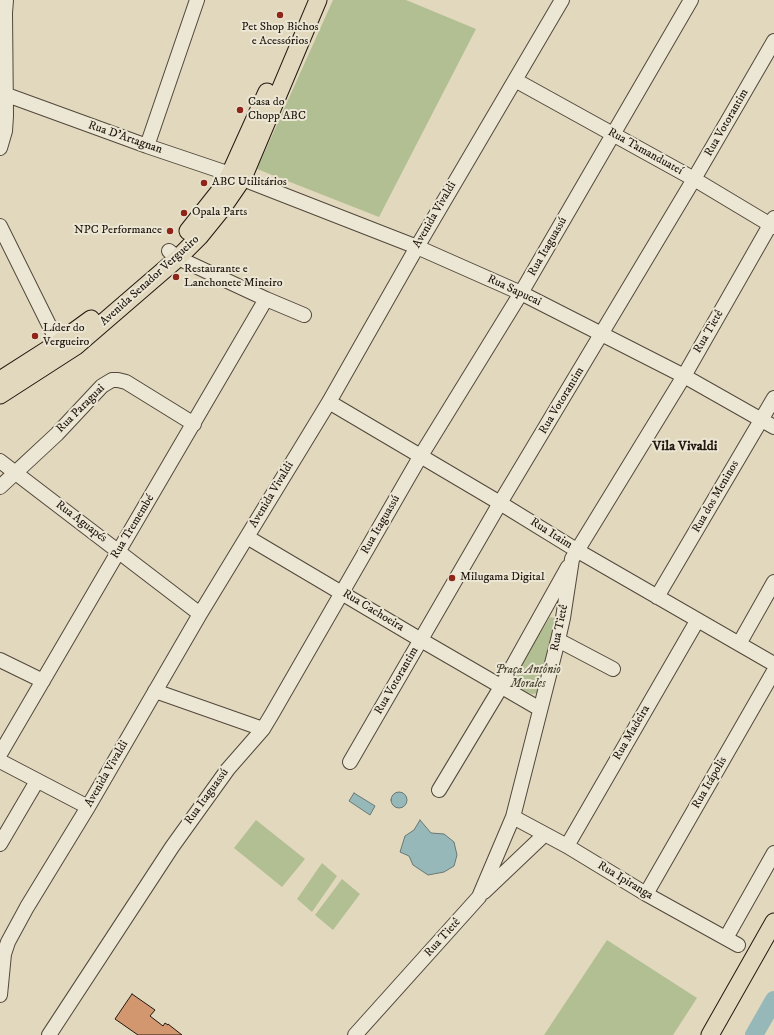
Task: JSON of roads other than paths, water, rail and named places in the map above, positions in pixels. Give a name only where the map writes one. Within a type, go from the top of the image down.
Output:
[{"type":"main road","name":"Avenida Senador Vergueiro","points":[[237,176],[271,83],[306,0]]},
{"type":"main road","name":"Avenida Senador Vergueiro","points":[[0,395],[58,350],[80,328],[149,271],[174,254],[194,224],[222,188],[237,176],[318,0]]},
{"type":"main road","name":"Avenida Senador Vergueiro","points":[[0,380],[58,350]]},
{"type":"main road","points":[[710,1035],[774,922]]},
{"type":"main road","points":[[722,1035],[774,943]]},
{"type":"street","points":[[0,148],[5,131],[7,96],[6,0]]},
{"type":"street","points":[[147,146],[197,0]]},
{"type":"street","name":"Avenida Vivaldi","points":[[0,995],[4,954],[8,942],[27,906],[88,807],[200,614],[329,402],[416,247],[562,0]]},
{"type":"street","name":"Rua Itaguassú","points":[[49,1035],[172,846],[228,769],[263,729],[420,457],[521,294],[691,0]]},
{"type":"street","name":"Rua Votorantim","points":[[350,762],[500,503],[694,179],[774,41]]},
{"type":"street","name":"Rua Tamanduateí","points":[[515,80],[773,223]]},
{"type":"street","name":"Rua D'Artagnan","points":[[7,96],[147,146],[237,176]]},
{"type":"street","name":"Rua Sapucai","points":[[237,176],[416,247],[521,294],[684,376],[774,427]]},
{"type":"street","name":"Rua Tietê","points":[[355,1035],[479,897],[513,817],[558,640],[575,555],[684,376],[773,223]]},
{"type":"street","points":[[0,226],[58,350]]},
{"type":"street","points":[[174,254],[304,316]]},
{"type":"street","name":"Rua Tremembé","points":[[0,754],[266,299]]},
{"type":"street","name":"Rua Paraguai","points":[[0,486],[57,434],[102,386],[112,380],[126,382],[194,424]]},
{"type":"street","name":"Rua dos Meninos","points":[[657,597],[774,398]]},
{"type":"street","name":"Rua Itaim","points":[[329,402],[500,503],[575,555],[657,597],[774,664]]},
{"type":"street","name":"Rua Aguapés","points":[[0,461],[200,614]]},
{"type":"street","name":"Rua Cachoeira","points":[[247,537],[420,640],[540,708]]},
{"type":"street","points":[[439,790],[501,687],[575,555]]},
{"type":"street","points":[[739,644],[774,582]]},
{"type":"street","points":[[543,612],[550,610],[556,612],[563,618]]},
{"type":"street","name":"Rua Madeira","points":[[567,846],[697,621]]},
{"type":"street","points":[[558,640],[614,670]]},
{"type":"street","points":[[0,660],[43,681]]},
{"type":"street","name":"Rua Itápolis","points":[[646,894],[774,671]]},
{"type":"street","points":[[155,691],[263,729]]},
{"type":"street","points":[[0,761],[88,807]]},
{"type":"street","points":[[0,844],[37,781]]},
{"type":"street","name":"Rua Ipiranga","points":[[513,817],[567,846],[646,894],[738,944]]},
{"type":"street","points":[[479,897],[544,835]]},
{"type":"street","points":[[726,938],[774,853]]},
{"type":"water","points":[[399,792],[405,794],[407,800],[405,806],[399,808],[393,806],[391,800],[393,794]]},
{"type":"water","points":[[354,793],[375,806],[370,815],[349,801]]},
{"type":"water","points":[[420,820],[431,833],[444,834],[454,842],[457,855],[454,866],[444,872],[428,875],[413,865],[409,856],[400,852],[405,836],[414,830]]},
{"type":"waterway","points":[[754,1035],[774,1000]]},
{"type":"place","name":"Pet Shop Bichos e Acessórios","points":[[280,15]]},
{"type":"place","name":"Casa do Chopp ABC","points":[[240,110]]},
{"type":"place","name":"ABC Utilitários","points":[[204,183]]},
{"type":"place","name":"Opala Parts","points":[[184,213]]},
{"type":"place","name":"NPC Performance","points":[[170,231]]},
{"type":"place","name":"Restaurante e Lanchonete Mineiro","points":[[176,277]]},
{"type":"place","name":"Líder do Vergueiro","points":[[35,336]]},
{"type":"place","name":"Milugama Digital","points":[[452,578]]},
{"type":"district","name":"Vila Vivaldi","points":[[685,447]]},
{"type":"park label","name":"Praça Antônio Morales","points":[[528,678]]}]
